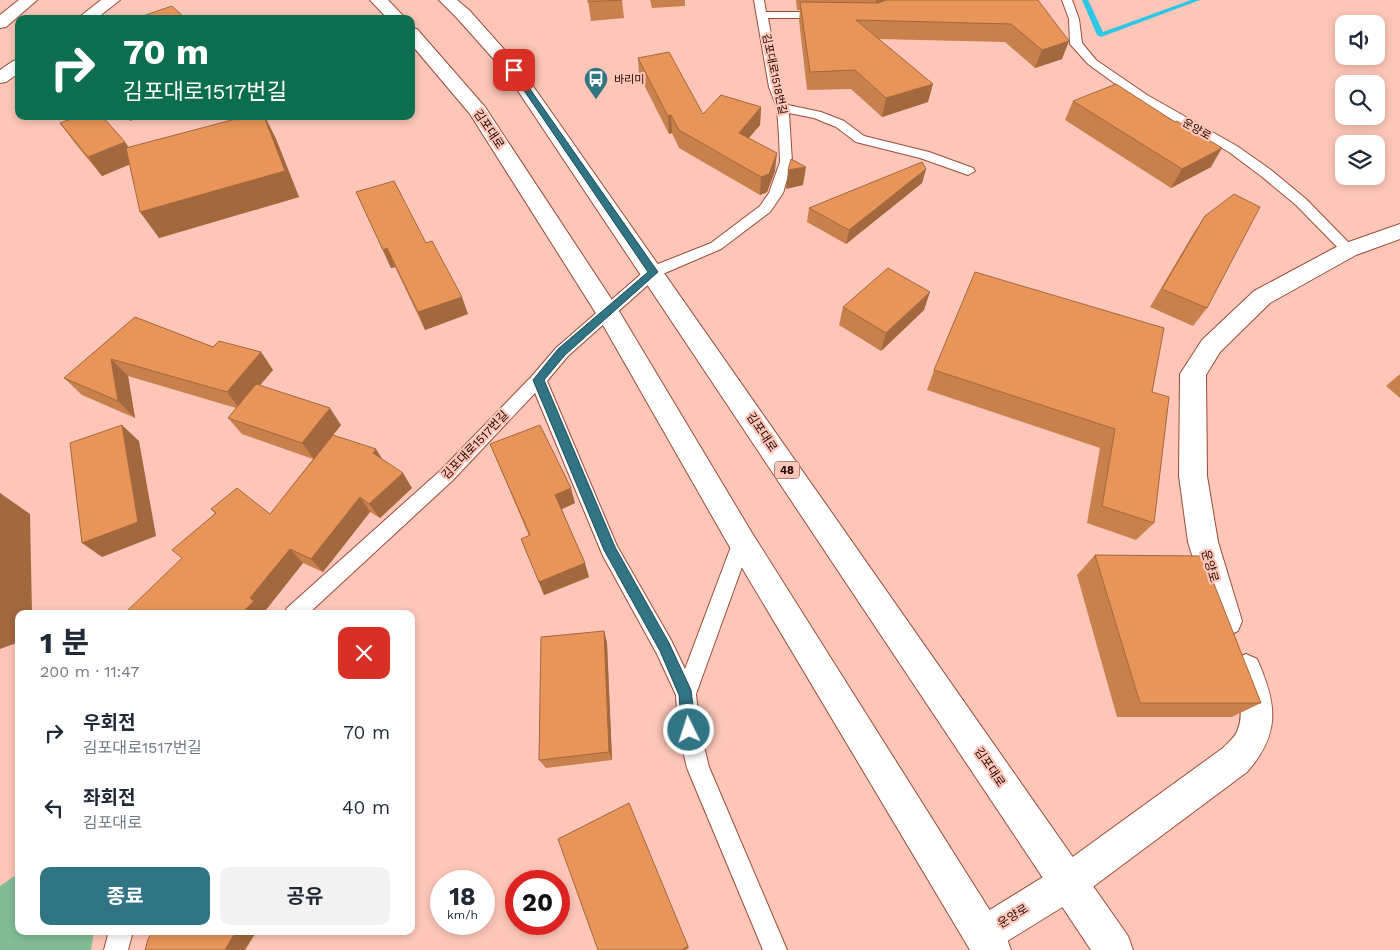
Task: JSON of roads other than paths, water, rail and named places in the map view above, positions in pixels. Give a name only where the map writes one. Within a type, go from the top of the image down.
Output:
[{"type":"main road","points":[[0,23],[29,0]]},
{"type":"main road","points":[[91,15],[112,0]]},
{"type":"main road","points":[[378,0],[394,15]]},
{"type":"main road","name":"김포대로","points":[[447,0],[463,14],[514,70],[1114,950]]},
{"type":"main road","name":"김포대로","points":[[415,38],[478,111],[608,312],[742,542],[987,942]]},
{"type":"main road","points":[[0,78],[15,68]]},
{"type":"main road","name":"운양로","points":[[987,942],[1235,760],[1251,741],[1257,716],[1254,688],[1220,604],[1203,542],[1193,476],[1193,374],[1211,346],[1262,298],[1348,250],[1400,230]]},
{"type":"lane","name":"김포대로1518번길","points":[[653,272],[716,246],[765,209],[776,193],[786,162],[784,108],[776,87],[759,0]]},
{"type":"lane","name":"운양로","points":[[1067,0],[1074,19],[1076,44],[1092,62],[1143,98],[1233,149],[1266,173],[1301,202],[1348,250]]},
{"type":"lane","name":"김포대로1518번길","points":[[763,15],[831,15]]},
{"type":"lane","points":[[784,108],[817,115],[840,124],[860,138],[924,154],[968,171]]},
{"type":"lane","name":"김포대로1517번길","points":[[298,610],[447,475],[538,380],[562,352],[653,272]]},
{"type":"lane","points":[[538,380],[610,550],[664,647],[686,694],[689,730],[698,768],[775,950]]},
{"type":"lane","points":[[686,694],[742,542]]},
{"type":"lane","points":[[116,950],[120,935]]},
{"type":"waterway","points":[[1085,0],[1101,35],[1197,0]]},
{"type":"place","name":"바리미","points":[[596,100]]}]
